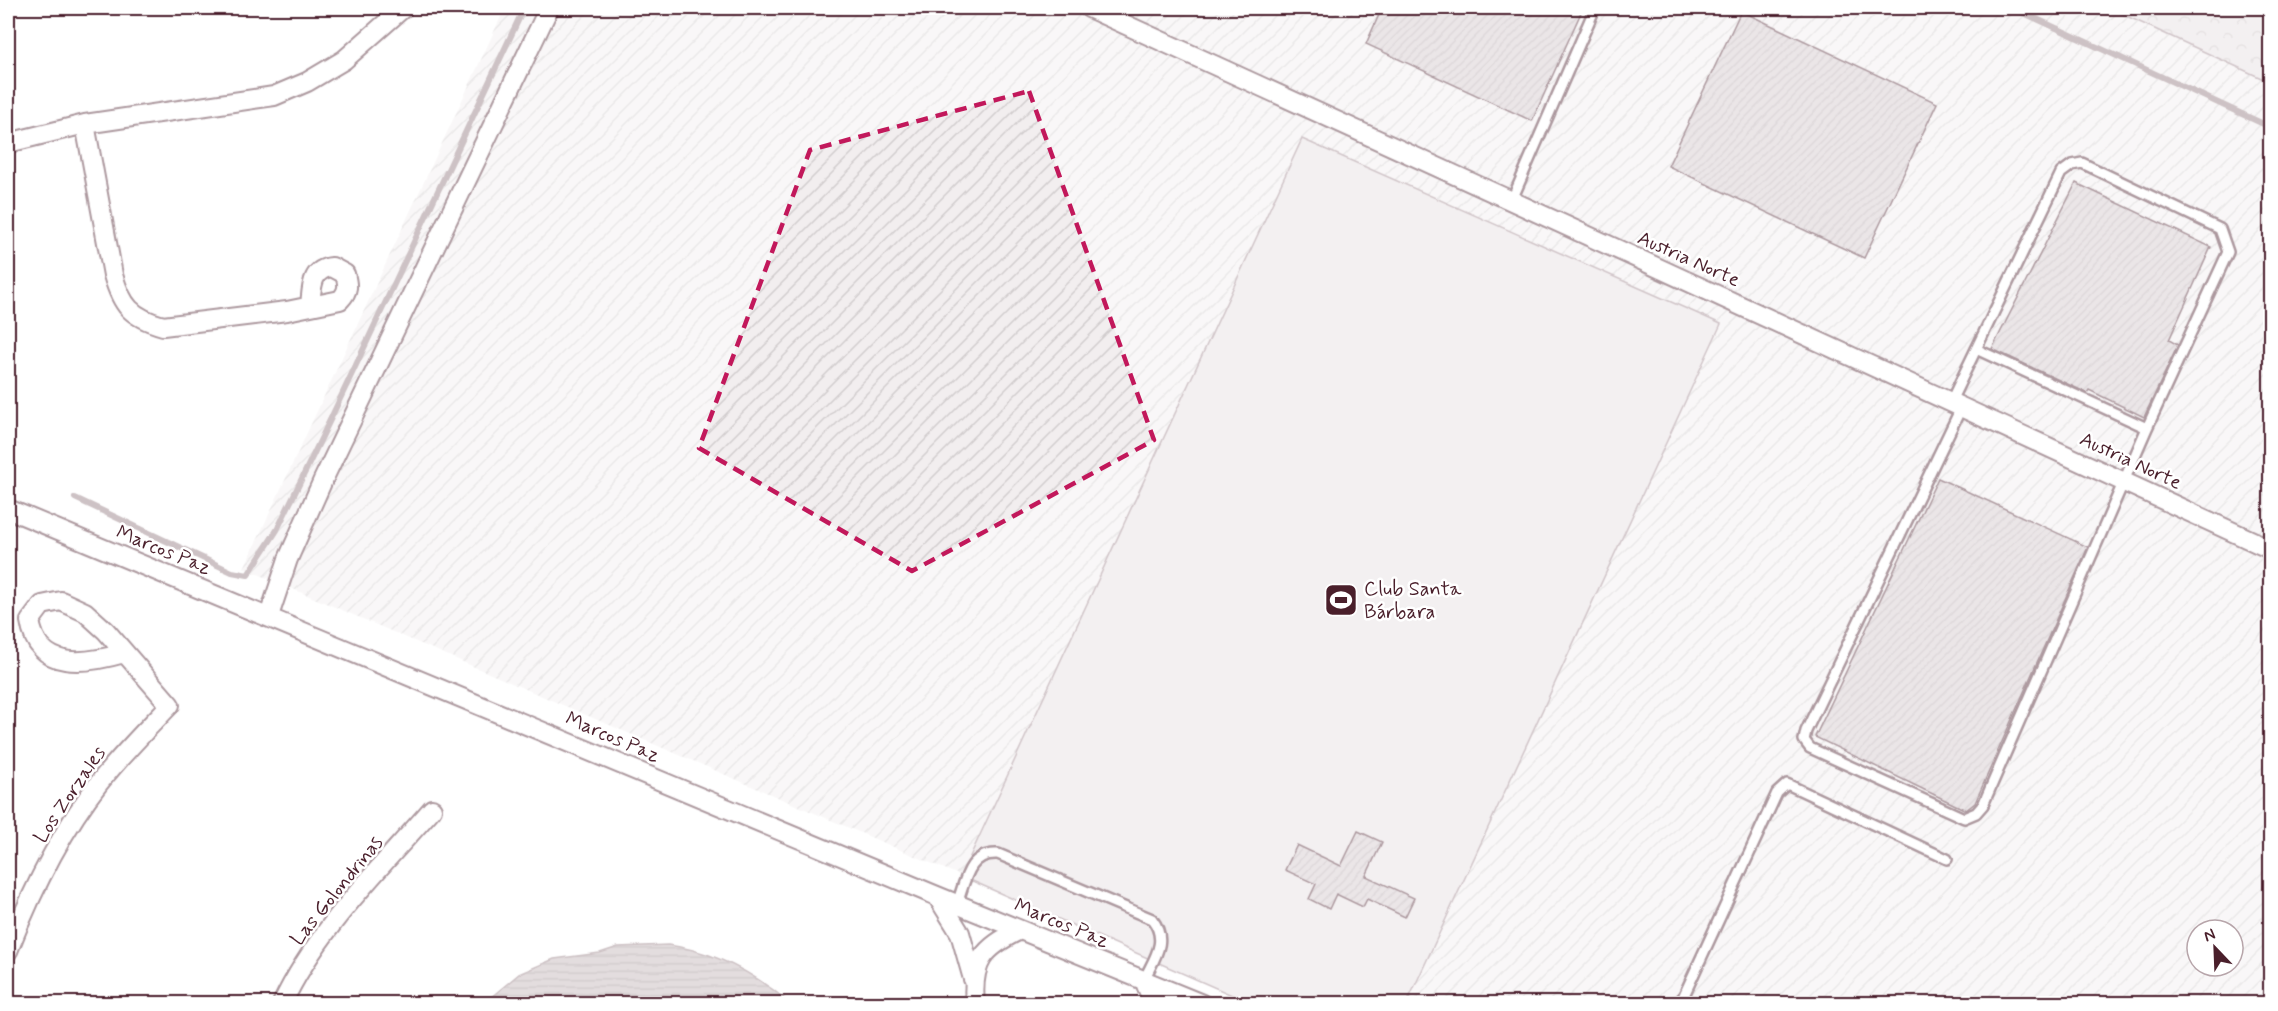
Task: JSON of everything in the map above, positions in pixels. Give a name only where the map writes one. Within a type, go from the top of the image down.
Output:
[{"type":"street","points":[[8,143],[85,124],[274,96],[308,82],[344,60],[403,8]]},
{"type":"street","points":[[269,616],[288,559],[323,480],[549,8]]},
{"type":"street","name":"Austria Norte","points":[[1095,9],[2271,549]]},
{"type":"street","points":[[85,124],[112,275],[119,297],[131,312],[143,321],[163,326],[201,323],[310,306]]},
{"type":"street","name":"Marcos Paz","points":[[8,509],[1202,1004]]},
{"type":"street","name":"Los Zorzales","points":[[8,951],[39,881],[80,810],[124,752],[170,705],[106,631],[85,612],[61,601],[42,605],[30,621],[33,638],[45,652],[69,662],[90,662],[124,653]]},
{"type":"street","name":"Las Golondrinas","points":[[282,1004],[310,954],[337,918],[432,809]]},
{"type":"street","points":[[937,896],[960,933],[973,979],[975,1004]]},
{"type":"street","points":[[973,979],[989,948],[1020,930]]},
{"type":"street","points":[[1144,980],[1154,1004]]},
{"type":"lane","points":[[1511,202],[1595,8]]},
{"type":"lane","points":[[2082,164],[2220,229],[2226,240],[2228,252],[2147,428],[2126,482],[1983,805],[1976,813],[1964,818],[1810,748],[1804,740],[1806,731],[1957,403],[1976,349],[2061,173],[2072,165],[2082,164]]},
{"type":"lane","points":[[1976,349],[2147,428]]},
{"type":"lane","points":[[1680,1004],[1778,793],[1787,784],[1796,786],[1947,859]]},
{"type":"lane","points":[[957,904],[972,863],[988,853],[998,854],[1152,919],[1161,939],[1144,980]]},
{"type":"highlighted area","points":[[1029,91],[1154,440],[912,571],[699,448],[810,150]]},
{"type":"shaded area","points":[[505,8],[2109,8],[2270,82],[2270,1003],[1407,1003],[1721,324],[1302,139],[961,876],[244,568]]},
{"type":"shaded area","points":[[668,945],[701,952],[733,965],[762,982],[790,1003],[484,1003],[519,974],[554,959],[600,953],[618,947]]},
{"type":"green space","points":[[2109,8],[2270,8],[2270,82]]},
{"type":"green space","name":"Club Santa Bárbara","points":[[1302,139],[1721,324],[1407,1003],[1250,1003],[961,876]]},
{"type":"building","points":[[1382,8],[1583,8],[1532,121],[1366,44]]},
{"type":"building","points":[[1741,11],[1937,103],[1864,258],[1668,166]]},
{"type":"building","points":[[2076,183],[2211,247],[2169,340],[2178,345],[2144,417],[2089,390],[2087,393],[1992,349]]},
{"type":"building","points":[[1938,478],[2088,547],[1975,803],[1966,810],[1815,737]]},
{"type":"building","points":[[1358,831],[1382,842],[1366,876],[1414,898],[1405,917],[1367,899],[1363,907],[1336,894],[1329,909],[1309,899],[1316,884],[1285,870],[1297,845],[1341,866]]},
{"type":"waterway","points":[[75,498],[232,572],[248,575],[277,530],[524,8]]},
{"type":"waterway","points":[[2013,8],[2270,127]]},
{"type":"place","name":"Club Santa Bárbara","points":[[1341,600]]}]
